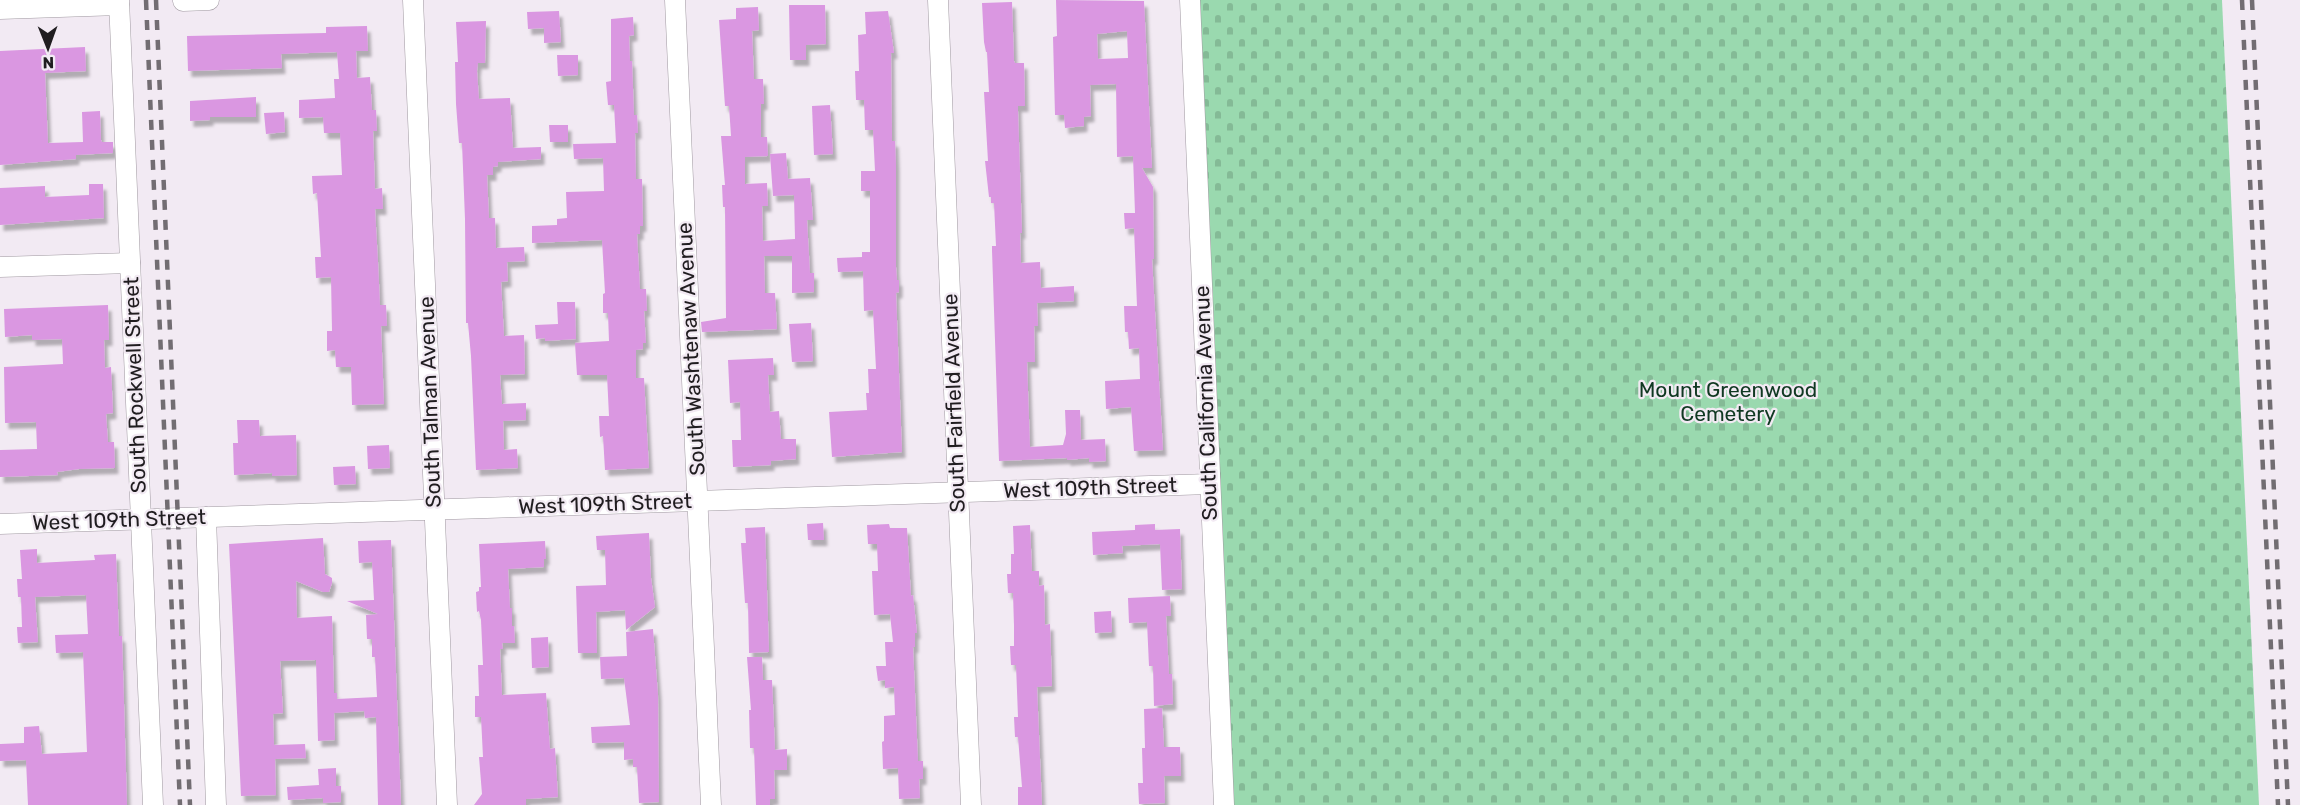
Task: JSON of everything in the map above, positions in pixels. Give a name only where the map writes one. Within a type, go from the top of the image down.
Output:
[{"type":"street","points":[[183,1],[209,0]]},
{"type":"street","name":"South Talman Avenue","points":[[413,0],[447,805]]},
{"type":"street","name":"South Washtenaw Avenue","points":[[675,0],[711,805]]},
{"type":"street","name":"South Fairfield Avenue","points":[[938,0],[971,805]]},
{"type":"street","name":"South California Avenue","points":[[1190,0],[1224,805]]},
{"type":"street","points":[[0,9],[119,2]]},
{"type":"street","name":"South Rockwell Street","points":[[119,2],[153,805]]},
{"type":"street","points":[[0,267],[130,263]]},
{"type":"street","name":"West 109th Street","points":[[0,524],[1209,484]]},
{"type":"street","points":[[206,517],[216,805]]},
{"type":"green space","name":"Mount Greenwood Cemetery","points":[[1197,0],[2222,0],[2259,805],[1233,805]]},
{"type":"building","points":[[1056,0],[1144,1],[1152,168],[1142,168],[1153,187],[1154,259],[1152,259],[1163,450],[1134,451],[1131,407],[1106,409],[1105,381],[1140,379],[1139,348],[1129,349],[1128,332],[1125,332],[1124,306],[1137,306],[1134,228],[1125,229],[1124,213],[1135,213],[1133,156],[1117,157],[1116,84],[1090,85],[1091,116],[1084,117],[1084,126],[1065,128],[1064,115],[1055,115],[1053,37],[1057,36]],"holes":[[[1127,31],[1128,58],[1098,59],[1097,34]]]},
{"type":"building","points":[[1012,2],[1014,61],[1024,63],[1025,106],[1018,106],[1021,263],[1040,262],[1041,288],[1074,286],[1074,301],[1037,303],[1038,326],[1034,326],[1035,362],[1027,362],[1030,447],[1063,445],[1066,434],[1065,410],[1080,410],[1081,440],[1105,439],[1106,461],[1089,462],[1089,458],[1067,460],[1067,458],[999,461],[992,250],[992,246],[996,246],[994,203],[991,203],[991,197],[989,197],[985,161],[988,161],[984,92],[989,92],[982,3]]},
{"type":"building","points":[[789,5],[825,5],[826,44],[806,45],[806,60],[790,60]]},
{"type":"building","points":[[758,7],[759,30],[752,31],[754,79],[763,79],[764,104],[761,104],[761,137],[767,137],[768,156],[745,157],[745,184],[767,183],[768,206],[762,206],[763,241],[795,239],[794,195],[773,196],[770,154],[786,153],[788,179],[810,178],[813,220],[807,220],[810,273],[814,273],[814,292],[792,293],[792,256],[764,256],[765,293],[775,293],[777,329],[702,332],[701,322],[726,318],[725,207],[723,207],[722,185],[725,185],[721,136],[731,136],[729,106],[725,106],[719,20],[736,19],[736,8]]},
{"type":"building","points":[[559,11],[561,42],[544,43],[544,28],[528,29],[527,12]]},
{"type":"building","points":[[888,11],[894,53],[891,53],[892,141],[895,141],[896,165],[896,267],[899,292],[896,293],[902,452],[832,457],[829,412],[867,410],[868,369],[876,369],[873,310],[864,311],[863,271],[838,272],[837,258],[862,257],[862,252],[870,252],[870,191],[861,191],[861,171],[875,171],[873,130],[865,130],[864,100],[856,100],[855,71],[859,71],[858,35],[866,34],[865,12]]},
{"type":"building","points":[[633,17],[634,35],[629,36],[630,61],[632,61],[634,115],[637,115],[638,133],[635,133],[636,179],[642,179],[643,226],[640,226],[640,234],[637,234],[640,289],[646,289],[647,311],[644,311],[646,343],[643,343],[643,349],[636,350],[636,378],[644,378],[649,468],[605,470],[599,416],[609,416],[607,375],[577,375],[575,343],[609,341],[608,313],[603,313],[603,294],[605,293],[602,240],[532,243],[532,226],[557,225],[557,219],[567,218],[566,192],[604,191],[603,158],[574,159],[573,144],[616,143],[614,105],[608,105],[606,82],[611,81],[611,19]]},
{"type":"building","points":[[486,21],[485,63],[478,63],[477,71],[479,99],[510,98],[513,148],[541,147],[541,159],[498,162],[498,166],[493,167],[493,175],[487,175],[489,218],[495,218],[496,248],[524,247],[525,261],[507,262],[508,281],[501,282],[504,336],[524,335],[525,374],[500,375],[502,404],[526,403],[526,420],[503,421],[504,450],[517,449],[518,468],[476,470],[471,356],[468,323],[466,323],[462,143],[459,143],[455,62],[458,62],[456,22]]},
{"type":"building","points":[[367,26],[368,51],[356,51],[357,78],[370,77],[372,110],[376,110],[377,131],[373,131],[375,189],[382,188],[383,209],[375,209],[380,305],[386,305],[387,326],[381,326],[384,404],[352,405],[351,367],[336,367],[335,350],[327,351],[327,331],[332,331],[331,277],[316,278],[315,257],[321,257],[317,193],[313,194],[312,176],[342,175],[340,133],[324,133],[323,117],[299,118],[299,100],[335,98],[334,79],[339,79],[337,52],[281,54],[282,68],[188,71],[187,36],[326,33],[326,27]]},
{"type":"building","points":[[85,47],[86,71],[45,73],[48,143],[83,142],[82,112],[100,111],[101,140],[102,142],[113,142],[113,153],[76,155],[76,159],[0,165],[0,51]]},
{"type":"building","points":[[557,55],[578,55],[578,75],[558,76]]},
{"type":"building","points":[[256,97],[256,117],[210,117],[210,120],[190,121],[190,101]]},
{"type":"building","points":[[830,105],[833,154],[814,155],[812,106]]},
{"type":"building","points":[[284,112],[285,132],[266,134],[264,113]]},
{"type":"building","points":[[549,125],[568,125],[568,142],[550,142]]},
{"type":"building","points":[[89,184],[103,184],[104,218],[0,225],[0,188],[45,186],[45,197],[89,195]]},
{"type":"building","points":[[557,302],[575,302],[576,339],[545,341],[545,338],[536,339],[535,325],[558,324]]},
{"type":"building","points":[[108,305],[109,340],[104,340],[105,368],[111,367],[113,413],[106,414],[108,442],[114,442],[115,468],[79,469],[57,472],[58,475],[0,477],[0,450],[37,449],[36,422],[5,423],[4,367],[63,364],[62,339],[32,340],[32,335],[5,337],[4,309]]},
{"type":"building","points":[[811,323],[813,361],[792,362],[789,324]]},
{"type":"building","points":[[773,358],[774,375],[768,375],[770,412],[779,411],[781,439],[796,439],[796,459],[771,461],[771,465],[733,467],[732,440],[741,440],[740,402],[730,403],[728,360]]},
{"type":"building","points":[[237,420],[259,420],[260,436],[296,435],[297,475],[272,476],[272,473],[234,475],[233,443],[238,443]]},
{"type":"building","points":[[389,445],[390,468],[368,469],[367,446]]},
{"type":"building","points":[[355,466],[356,484],[334,485],[333,467]]},
{"type":"building","points":[[823,523],[824,540],[808,540],[807,524]]},
{"type":"building","points":[[889,524],[890,528],[907,528],[911,596],[913,595],[917,633],[915,633],[915,647],[913,647],[918,761],[923,761],[923,779],[919,779],[920,798],[899,799],[898,768],[883,769],[884,716],[895,715],[894,687],[885,688],[885,680],[878,681],[876,666],[886,666],[885,642],[893,642],[890,614],[874,615],[872,571],[878,571],[877,544],[868,544],[867,525]]},
{"type":"building","points":[[1155,524],[1155,530],[1180,529],[1182,589],[1162,590],[1160,544],[1122,546],[1123,553],[1093,555],[1092,532],[1135,530],[1135,525]]},
{"type":"building","points":[[1030,525],[1032,571],[1039,571],[1039,586],[1044,585],[1045,625],[1050,624],[1052,686],[1037,687],[1042,805],[1018,805],[1018,787],[1022,787],[1014,717],[1018,717],[1016,665],[1011,665],[1010,646],[1014,646],[1013,593],[1008,593],[1007,574],[1011,574],[1011,554],[1014,554],[1013,526]]},
{"type":"building","points":[[765,527],[769,652],[749,653],[748,603],[745,603],[741,543],[746,543],[745,528]]},
{"type":"building","points":[[649,533],[655,607],[626,630],[625,610],[596,612],[597,653],[578,653],[576,586],[606,585],[605,550],[597,550],[596,536]]},
{"type":"building","points":[[323,538],[325,574],[332,578],[332,583],[329,592],[323,592],[296,581],[297,618],[332,616],[334,693],[337,693],[337,699],[377,697],[375,657],[372,657],[372,639],[367,639],[366,615],[378,614],[347,601],[374,600],[372,562],[359,563],[358,541],[391,540],[401,805],[378,805],[376,717],[365,718],[364,711],[334,713],[335,740],[318,741],[316,660],[280,661],[283,713],[273,714],[274,745],[305,744],[306,758],[275,759],[276,795],[241,796],[229,544]]},
{"type":"building","points":[[545,541],[544,567],[508,569],[515,643],[502,643],[503,649],[500,649],[502,695],[546,693],[550,749],[555,748],[558,797],[526,799],[526,805],[474,805],[482,794],[479,757],[483,757],[481,717],[475,717],[475,696],[479,696],[478,665],[483,665],[481,620],[479,611],[477,612],[476,592],[481,587],[479,544]]},
{"type":"building","points":[[37,549],[37,563],[95,560],[94,555],[116,554],[119,636],[122,636],[127,805],[28,805],[26,760],[0,761],[0,744],[24,743],[24,727],[39,726],[42,754],[87,752],[83,652],[56,653],[55,635],[88,634],[86,595],[35,597],[38,642],[18,643],[17,627],[22,627],[21,597],[18,597],[17,579],[22,579],[20,550]]},
{"type":"building","points":[[1170,596],[1171,616],[1166,616],[1173,704],[1154,706],[1153,666],[1149,666],[1147,622],[1129,623],[1128,598]]},
{"type":"building","points":[[1111,611],[1112,632],[1095,633],[1094,612]]},
{"type":"building","points":[[653,629],[658,695],[659,802],[639,803],[637,767],[633,767],[633,759],[624,760],[624,742],[592,743],[591,727],[630,725],[624,678],[601,679],[600,657],[627,656],[626,632]]},
{"type":"building","points":[[548,637],[549,667],[532,668],[531,638]]},
{"type":"building","points":[[747,657],[762,657],[763,680],[772,680],[775,750],[787,749],[787,770],[774,770],[775,799],[770,799],[770,805],[756,805],[754,748],[750,748],[749,710],[751,710]]},
{"type":"building","points":[[1162,708],[1164,747],[1180,747],[1181,776],[1164,776],[1165,803],[1139,804],[1138,783],[1143,783],[1142,748],[1145,748],[1144,709]]},
{"type":"building","points":[[336,768],[336,786],[341,786],[341,802],[323,803],[323,798],[288,800],[287,787],[319,785],[318,769]]},
{"type":"railway","points":[[146,0],[180,805]]},
{"type":"railway","points":[[156,0],[190,805]]},
{"type":"railway","points":[[2242,0],[2278,805]]},
{"type":"railway","points":[[2252,0],[2288,805]]}]
